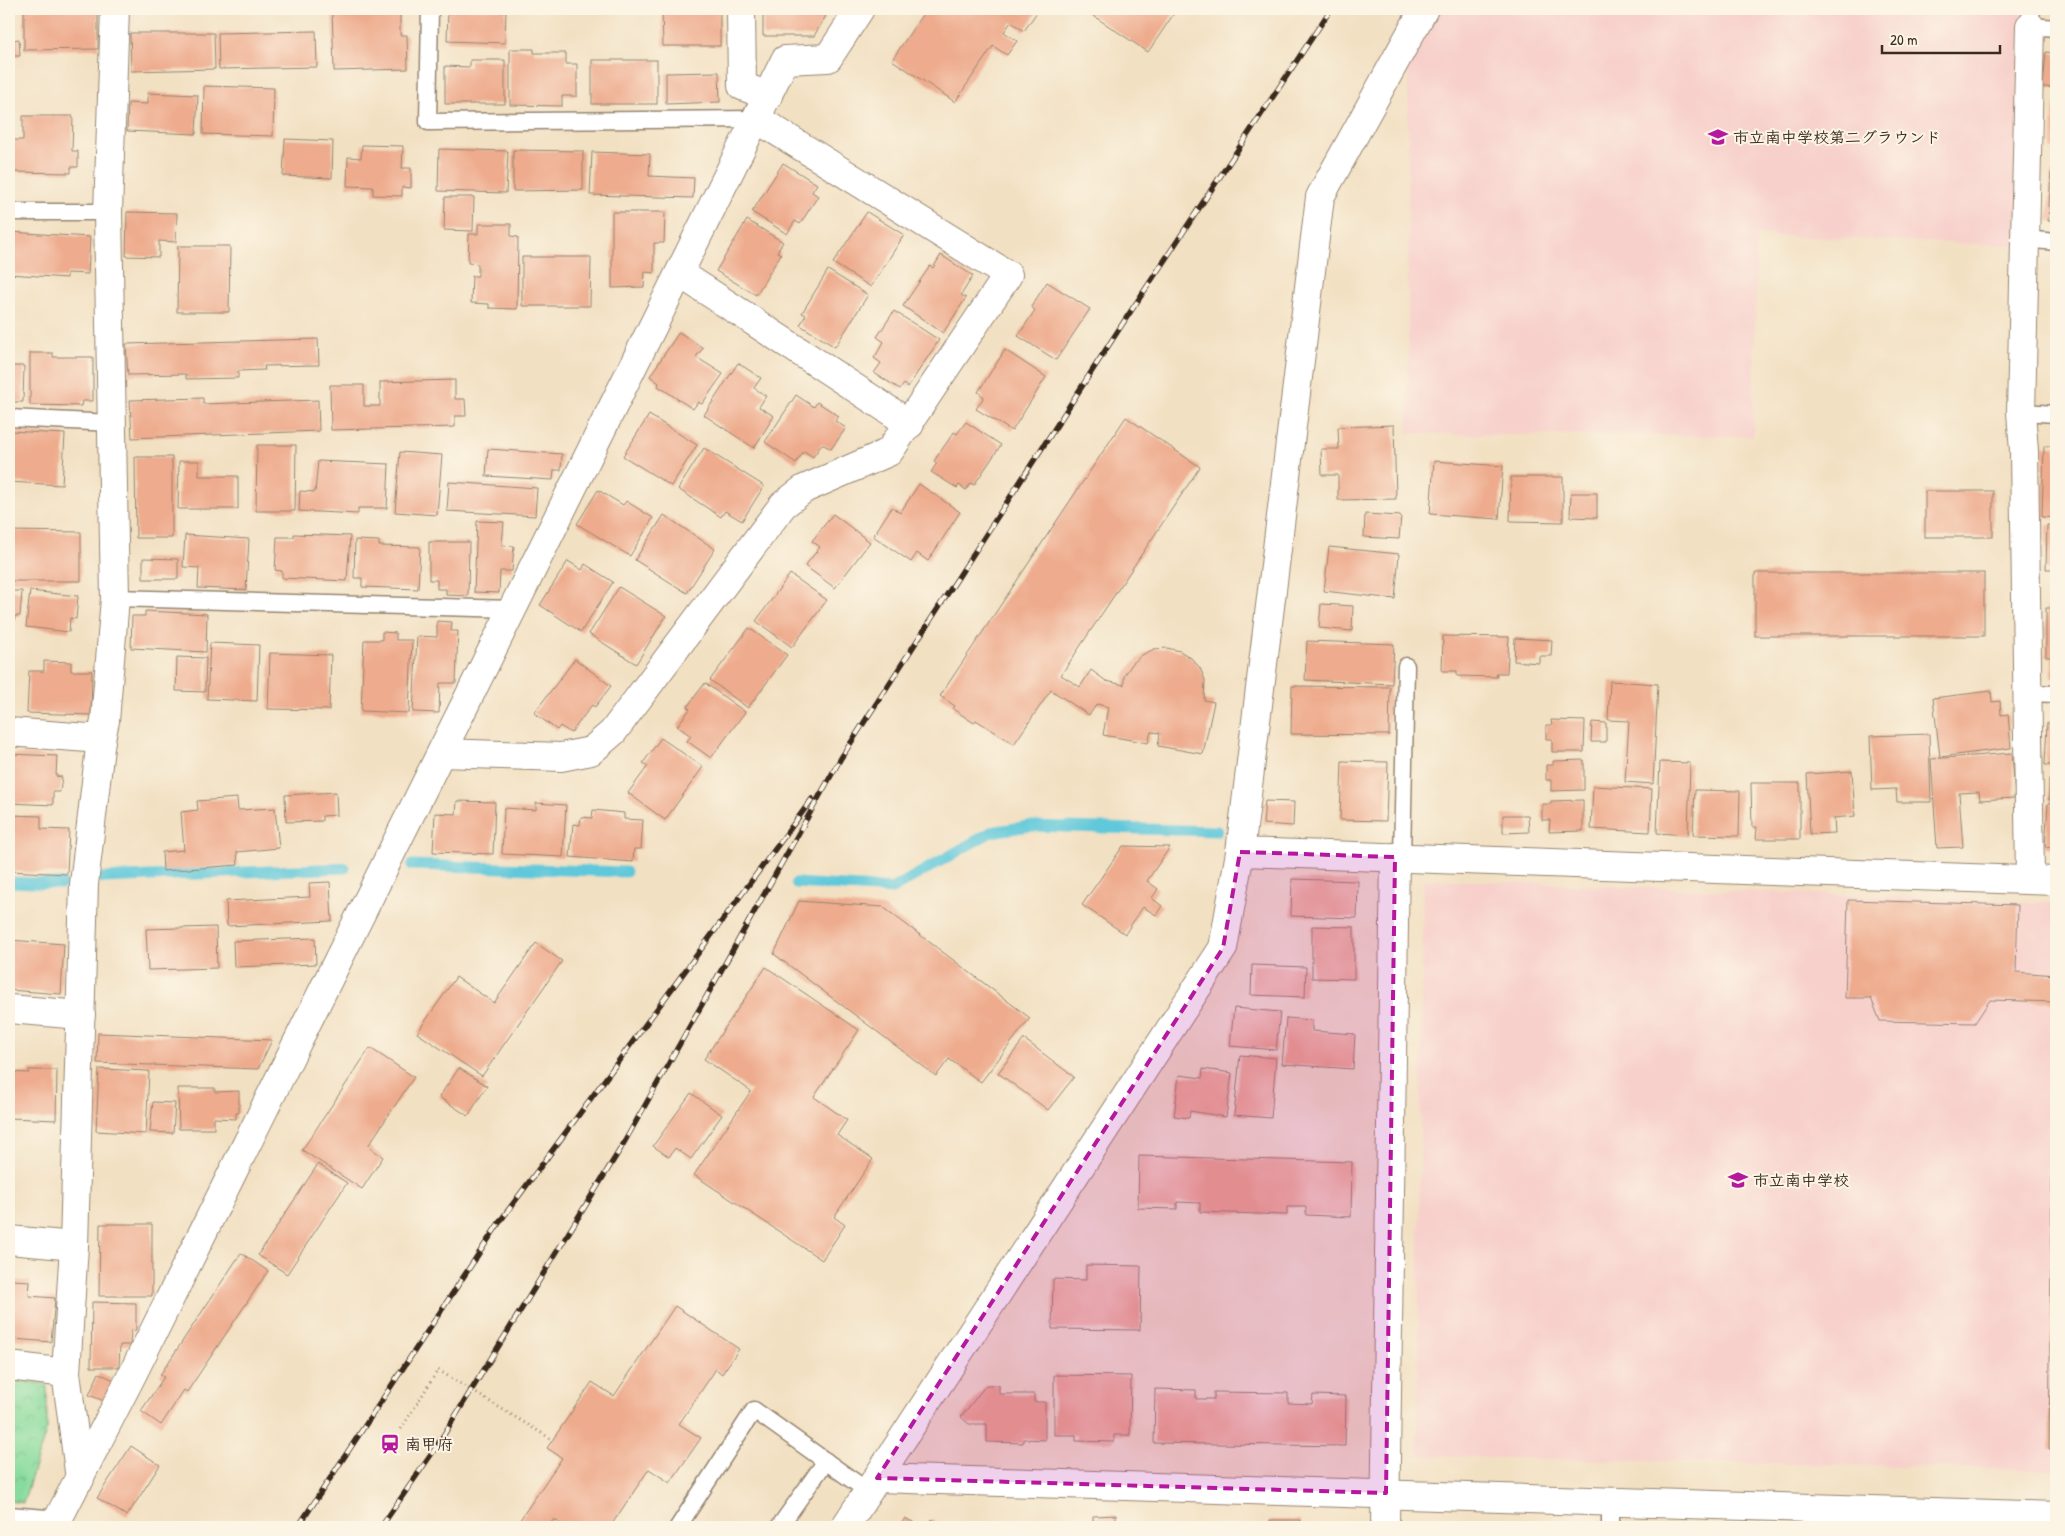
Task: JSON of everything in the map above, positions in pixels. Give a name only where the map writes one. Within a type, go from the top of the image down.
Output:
[{"type":"street","points":[[80,1479],[66,1373],[74,1246],[84,884],[100,739],[105,720],[115,598],[108,212],[115,9]]},
{"type":"street","points":[[442,753],[561,757],[591,750],[614,732],[783,505],[804,489],[889,452],[910,424],[1008,275],[763,107],[742,86],[741,9]]},
{"type":"street","points":[[57,1523],[442,753],[785,60],[828,58],[860,9]]},
{"type":"street","points":[[845,1527],[1223,948],[1240,852],[1320,197],[1424,9]]},
{"type":"street","points":[[2030,879],[2024,451],[2021,412],[2031,17]]},
{"type":"street","points":[[680,274],[910,424]]},
{"type":"street","points":[[9,732],[100,739]]},
{"type":"street","points":[[1240,852],[2056,880]]},
{"type":"street","points":[[1385,1527],[1399,857]]},
{"type":"street","points":[[9,1009],[81,1015]]},
{"type":"street","points":[[9,1240],[74,1246]]},
{"type":"street","points":[[9,1366],[66,1373]]},
{"type":"street","points":[[873,1485],[1386,1493],[1610,1514],[2050,1520]]},
{"type":"lane","points":[[430,9],[428,122],[763,107]]},
{"type":"lane","points":[[2031,17],[2056,28]]},
{"type":"lane","points":[[9,212],[108,212]]},
{"type":"lane","points":[[2025,239],[2056,242]]},
{"type":"lane","points":[[2021,412],[2056,414]]},
{"type":"lane","points":[[9,418],[112,422]]},
{"type":"lane","points":[[115,598],[513,609]]},
{"type":"lane","points":[[1399,857],[1406,666]]},
{"type":"lane","points":[[2028,693],[2056,694]]},
{"type":"lane","points":[[678,1527],[754,1410],[826,1462],[873,1485]]},
{"type":"lane","points":[[779,1527],[826,1462]]},
{"type":"lane","points":[[9,1515],[57,1523]]},
{"type":"path","points":[[401,1429],[438,1370],[553,1440]]},
{"type":"highlighted area","points":[[1240,852],[1395,857],[1386,1493],[877,1478],[1223,948]]},
{"type":"shaded area","name":"市立南中学校第二グラウンド","points":[[1427,9],[1971,9],[2031,14],[2024,246],[1757,235],[1753,436],[1408,434],[1408,38]]},
{"type":"shaded area","name":"市立南中学校","points":[[1423,879],[2056,903],[2056,1470],[1417,1456]]},
{"type":"green space","points":[[9,1380],[47,1384],[47,1428],[23,1503],[9,1501]]},
{"type":"building","points":[[24,9],[98,9],[98,49],[24,50]]},
{"type":"building","points":[[332,9],[400,9],[400,35],[407,35],[408,69],[334,71]]},
{"type":"building","points":[[448,9],[506,9],[505,43],[447,41]]},
{"type":"building","points":[[662,9],[720,9],[720,46],[663,46]]},
{"type":"building","points":[[763,9],[830,9],[814,36],[763,36]]},
{"type":"building","points":[[926,9],[1039,9],[1024,31],[1011,22],[1004,32],[1017,41],[1007,55],[993,46],[955,102],[892,60]]},
{"type":"building","points":[[1083,9],[1177,9],[1148,52]]},
{"type":"building","points":[[9,16],[13,16],[13,40],[19,39],[20,56],[9,56]]},
{"type":"building","points":[[316,31],[317,67],[219,69],[218,33]]},
{"type":"building","points":[[130,33],[214,33],[215,69],[131,71]]},
{"type":"building","points":[[510,49],[534,49],[534,53],[566,53],[566,64],[577,64],[577,96],[562,96],[562,106],[510,105]]},
{"type":"building","points":[[2046,52],[2056,53],[2056,88],[2043,87]]},
{"type":"building","points":[[470,60],[505,60],[505,104],[445,104],[445,66],[470,67]]},
{"type":"building","points":[[592,60],[657,60],[657,104],[592,104]]},
{"type":"building","points":[[719,72],[720,102],[666,104],[666,73]]},
{"type":"building","points":[[204,86],[274,88],[273,136],[203,134]]},
{"type":"building","points":[[148,93],[198,95],[196,134],[127,131],[128,103],[148,104]]},
{"type":"building","points":[[2054,105],[2056,105],[2056,149],[2051,149]]},
{"type":"building","points":[[23,116],[73,116],[72,151],[78,151],[78,167],[71,167],[71,173],[14,172],[13,140],[23,140]]},
{"type":"building","points":[[285,139],[333,141],[332,178],[283,176]]},
{"type":"building","points":[[362,145],[403,146],[402,168],[411,168],[411,188],[402,187],[402,196],[373,195],[373,187],[347,186],[348,157],[361,158]]},
{"type":"building","points":[[439,149],[508,151],[506,193],[438,191]]},
{"type":"building","points":[[513,150],[583,151],[583,190],[513,191]]},
{"type":"building","points":[[592,152],[650,154],[649,176],[694,178],[693,198],[590,195]]},
{"type":"building","points":[[783,163],[817,184],[812,192],[818,196],[800,224],[795,221],[787,234],[752,212]]},
{"type":"building","points":[[2051,173],[2056,173],[2056,221],[2048,221]]},
{"type":"building","points":[[445,197],[474,197],[473,231],[444,230]]},
{"type":"building","points":[[127,212],[177,213],[176,242],[159,241],[159,257],[126,256]]},
{"type":"building","points":[[612,212],[665,212],[664,243],[654,243],[654,273],[645,272],[644,287],[612,288]]},
{"type":"building","points":[[867,212],[904,235],[871,287],[833,263]]},
{"type":"building","points":[[747,220],[783,242],[777,252],[781,254],[756,295],[716,271]]},
{"type":"building","points":[[478,224],[511,224],[511,236],[518,237],[517,309],[489,308],[489,304],[471,303],[472,276],[478,276],[478,264],[468,263],[469,234],[478,234]]},
{"type":"building","points":[[9,232],[90,237],[88,274],[67,273],[67,278],[9,274]]},
{"type":"building","points":[[178,246],[230,246],[229,312],[177,312]]},
{"type":"building","points":[[941,255],[973,276],[961,295],[966,298],[943,333],[903,306],[930,266],[933,268]]},
{"type":"building","points":[[522,257],[591,257],[590,306],[522,306]]},
{"type":"building","points":[[828,270],[868,295],[835,347],[800,325],[806,315],[802,313]]},
{"type":"building","points":[[1047,282],[1090,309],[1056,360],[1018,336],[1035,310],[1031,307]]},
{"type":"building","points":[[894,311],[939,340],[908,387],[904,384],[900,389],[874,373],[881,363],[874,358],[884,342],[877,337]]},
{"type":"building","points":[[679,332],[703,348],[696,357],[723,374],[702,404],[698,402],[693,409],[658,386],[659,383],[650,376]]},
{"type":"building","points":[[318,339],[319,365],[264,366],[265,370],[238,371],[238,378],[186,379],[186,374],[128,375],[126,344]]},
{"type":"building","points":[[1005,350],[1046,377],[1012,431],[976,409],[984,397],[978,392]]},
{"type":"building","points":[[30,353],[53,353],[53,357],[93,357],[93,401],[82,401],[81,406],[30,405]]},
{"type":"building","points":[[738,363],[761,378],[754,388],[766,396],[759,407],[774,416],[754,448],[704,415]]},
{"type":"building","points":[[9,366],[24,366],[23,402],[9,402]]},
{"type":"building","points":[[455,380],[455,399],[465,399],[466,416],[455,416],[455,427],[331,430],[330,385],[364,385],[364,406],[380,406],[380,382]]},
{"type":"building","points":[[796,395],[814,407],[817,402],[839,416],[835,421],[846,428],[831,449],[822,444],[813,457],[804,451],[796,463],[765,442]]},
{"type":"building","points":[[203,398],[203,404],[318,400],[319,431],[132,438],[130,400]]},
{"type":"building","points":[[649,415],[697,445],[671,486],[623,456]]},
{"type":"building","points":[[1126,417],[1200,467],[1061,675],[1080,687],[1091,670],[1106,681],[1124,685],[1124,676],[1132,664],[1142,655],[1154,649],[1167,648],[1180,651],[1191,658],[1200,668],[1205,680],[1204,700],[1214,702],[1203,754],[1158,746],[1160,733],[1151,732],[1148,743],[1103,735],[1108,707],[1097,704],[1089,715],[1051,690],[1014,744],[976,720],[974,723],[953,709],[955,706],[940,696]]},
{"type":"building","points":[[966,422],[1001,445],[974,485],[971,483],[966,490],[959,485],[957,488],[931,472],[937,463],[934,461],[954,432],[957,434]]},
{"type":"building","points":[[1394,425],[1396,499],[1338,500],[1338,475],[1322,475],[1321,449],[1339,449],[1338,427]]},
{"type":"building","points":[[9,431],[65,434],[62,485],[9,482]]},
{"type":"building","points":[[257,445],[296,445],[295,511],[256,511]]},
{"type":"building","points":[[2044,446],[2056,446],[2056,518],[2042,517]]},
{"type":"building","points":[[704,448],[764,486],[742,521],[725,511],[721,517],[678,489]]},
{"type":"building","points":[[488,449],[562,454],[561,470],[554,470],[553,480],[486,476]]},
{"type":"building","points":[[400,452],[442,455],[437,515],[395,512]]},
{"type":"building","points":[[135,457],[172,457],[172,538],[136,538]]},
{"type":"building","points":[[179,461],[199,461],[199,476],[238,476],[238,509],[178,509]]},
{"type":"building","points":[[318,461],[389,464],[387,508],[358,508],[358,514],[299,511],[300,491],[315,492]]},
{"type":"building","points":[[1434,461],[1503,466],[1499,519],[1430,514]]},
{"type":"building","points":[[1511,477],[1563,477],[1563,522],[1510,521]]},
{"type":"building","points":[[449,482],[537,488],[535,516],[447,511]]},
{"type":"building","points":[[919,484],[960,512],[928,561],[917,553],[911,562],[873,536],[892,507],[900,513]]},
{"type":"building","points":[[598,490],[623,505],[626,501],[653,518],[630,556],[577,524]]},
{"type":"building","points":[[1925,491],[1993,491],[1993,537],[1925,537]]},
{"type":"building","points":[[1571,493],[1597,493],[1597,518],[1570,517]]},
{"type":"building","points":[[833,514],[870,542],[835,588],[805,566],[820,547],[812,541]]},
{"type":"building","points":[[1365,514],[1401,516],[1399,539],[1364,537]]},
{"type":"building","points":[[664,515],[715,549],[687,593],[635,560]]},
{"type":"building","points":[[477,521],[504,522],[502,545],[514,546],[512,571],[500,571],[499,593],[474,592]]},
{"type":"building","points":[[2047,525],[2056,525],[2056,569],[2046,569]]},
{"type":"building","points":[[9,531],[81,532],[81,581],[9,581]]},
{"type":"building","points":[[294,534],[350,536],[347,581],[282,578],[282,571],[275,570],[277,537],[294,537]]},
{"type":"building","points":[[185,535],[249,539],[246,590],[198,588],[199,568],[183,567]]},
{"type":"building","points":[[355,540],[379,541],[379,546],[420,547],[418,589],[362,587],[362,578],[354,578]]},
{"type":"building","points":[[429,542],[469,542],[468,596],[446,595],[446,589],[437,589],[437,580],[429,580]]},
{"type":"building","points":[[1329,547],[1399,554],[1395,599],[1324,591]]},
{"type":"building","points":[[143,558],[178,559],[178,579],[143,579]]},
{"type":"building","points":[[568,561],[582,570],[585,564],[613,582],[581,632],[540,605]]},
{"type":"building","points":[[1755,573],[1984,573],[1984,636],[1755,636]]},
{"type":"building","points":[[790,574],[827,600],[792,647],[756,621]]},
{"type":"building","points":[[619,587],[666,616],[636,664],[589,634]]},
{"type":"building","points":[[9,591],[22,591],[20,616],[15,616],[14,623],[9,622]]},
{"type":"building","points":[[30,591],[78,596],[76,619],[70,618],[69,632],[26,627]]},
{"type":"building","points":[[1321,604],[1353,606],[1352,631],[1319,628]]},
{"type":"building","points":[[2046,608],[2056,608],[2056,678],[2052,678],[2052,657],[2046,657]]},
{"type":"building","points":[[145,611],[207,614],[206,652],[131,648],[132,616],[145,616]]},
{"type":"building","points":[[437,621],[452,622],[451,631],[458,631],[456,683],[440,683],[439,713],[413,712],[417,636],[437,637]]},
{"type":"building","points":[[749,628],[787,655],[748,708],[710,680]]},
{"type":"building","points":[[382,632],[396,633],[396,640],[412,640],[409,713],[361,711],[364,640],[382,640]]},
{"type":"building","points":[[1443,636],[1509,637],[1507,673],[1496,673],[1497,677],[1457,676],[1457,671],[1442,671]]},
{"type":"building","points":[[1515,638],[1552,640],[1551,656],[1539,656],[1539,663],[1514,661]]},
{"type":"building","points":[[1307,641],[1394,644],[1392,684],[1305,680]]},
{"type":"building","points":[[210,643],[259,645],[257,701],[207,699]]},
{"type":"building","points":[[270,653],[331,655],[329,710],[268,709]]},
{"type":"building","points":[[177,657],[206,658],[205,692],[176,691]]},
{"type":"building","points":[[575,659],[611,686],[595,707],[592,705],[571,733],[560,726],[557,730],[534,713]]},
{"type":"building","points":[[44,661],[71,662],[71,671],[92,671],[91,715],[27,713],[29,671],[44,671]]},
{"type":"building","points":[[1610,681],[1658,684],[1653,784],[1625,782],[1629,721],[1608,720]]},
{"type":"building","points":[[705,683],[745,712],[711,758],[687,741],[691,736],[677,726],[690,709],[687,707]]},
{"type":"building","points":[[1292,686],[1390,687],[1389,735],[1291,734]]},
{"type":"building","points":[[1991,691],[1992,702],[2000,701],[2001,715],[2008,714],[2011,748],[1940,757],[1933,698]]},
{"type":"building","points":[[1551,720],[1585,721],[1584,752],[1552,752],[1552,739],[1546,739],[1546,725],[1552,725]]},
{"type":"building","points":[[1592,722],[1606,723],[1606,742],[1591,742]]},
{"type":"building","points":[[2047,723],[2056,724],[2056,765],[2045,765]]},
{"type":"building","points":[[1929,734],[1931,802],[1897,802],[1896,789],[1872,790],[1870,736]]},
{"type":"building","points":[[661,738],[703,767],[665,820],[628,793],[648,766],[643,763]]},
{"type":"building","points":[[2012,753],[2015,798],[1980,800],[1979,792],[1959,793],[1963,847],[1937,848],[1931,759]]},
{"type":"building","points":[[9,754],[57,756],[56,776],[62,777],[60,792],[53,792],[53,805],[9,803]]},
{"type":"building","points":[[1584,760],[1584,790],[1551,791],[1551,780],[1546,780],[1546,765],[1553,765],[1553,761]]},
{"type":"building","points":[[1342,761],[1388,762],[1386,821],[1340,820]]},
{"type":"building","points":[[1660,762],[1690,763],[1688,835],[1657,833]]},
{"type":"building","points":[[1852,771],[1855,816],[1834,818],[1835,833],[1810,834],[1807,774]]},
{"type":"building","points":[[2049,779],[2056,779],[2056,800],[2049,800]]},
{"type":"building","points":[[1751,783],[1800,783],[1800,839],[1756,839],[1757,827],[1752,827]]},
{"type":"building","points":[[1593,786],[1652,789],[1650,832],[1591,829]]},
{"type":"building","points":[[1695,790],[1740,791],[1739,836],[1693,835]]},
{"type":"building","points":[[336,792],[337,815],[322,816],[322,821],[286,822],[285,795]]},
{"type":"building","points":[[237,798],[238,810],[275,808],[279,848],[237,852],[238,865],[163,871],[162,852],[184,850],[181,812],[198,810],[197,801]]},
{"type":"building","points":[[1583,800],[1583,831],[1549,832],[1550,820],[1542,820],[1542,804],[1551,804],[1551,801]]},
{"type":"building","points":[[457,801],[495,802],[493,854],[433,852],[435,813],[456,814]]},
{"type":"building","points":[[1265,801],[1294,802],[1293,826],[1263,824]]},
{"type":"building","points":[[536,803],[566,805],[563,857],[502,854],[504,808],[536,810]]},
{"type":"building","points":[[2048,803],[2056,803],[2056,848],[2045,847]]},
{"type":"building","points":[[593,810],[624,813],[624,819],[643,820],[641,849],[634,849],[633,862],[570,857],[573,824],[580,825],[581,817],[592,818]]},
{"type":"building","points":[[9,815],[41,816],[41,829],[69,830],[67,874],[9,871]]},
{"type":"building","points":[[1503,815],[1528,815],[1529,832],[1503,833]]},
{"type":"building","points":[[1123,846],[1170,847],[1147,881],[1158,889],[1152,898],[1162,906],[1156,915],[1143,907],[1125,934],[1082,905]]},
{"type":"building","points":[[1292,879],[1358,881],[1357,918],[1291,916]]},
{"type":"building","points":[[330,882],[332,921],[227,926],[226,901],[310,897],[309,883]]},
{"type":"building","points":[[1848,900],[2018,905],[2016,972],[2056,975],[2056,1002],[1990,1000],[1975,1023],[1880,1021],[1871,998],[1845,998]]},
{"type":"building","points":[[799,901],[883,907],[1030,1018],[981,1082],[949,1059],[936,1076],[774,954]]},
{"type":"building","points":[[1312,926],[1354,927],[1354,979],[1312,978]]},
{"type":"building","points":[[216,927],[217,968],[148,970],[146,929]]},
{"type":"building","points":[[315,938],[316,964],[234,967],[233,941]]},
{"type":"building","points":[[9,940],[64,944],[61,994],[9,990]]},
{"type":"building","points":[[536,943],[562,961],[482,1076],[417,1033],[456,977],[494,1003]]},
{"type":"building","points":[[1252,965],[1306,967],[1305,997],[1251,995]]},
{"type":"building","points":[[766,967],[859,1030],[814,1097],[847,1120],[837,1135],[873,1159],[834,1217],[845,1225],[822,1260],[694,1175],[751,1091],[704,1059]]},
{"type":"building","points":[[1234,1008],[1280,1012],[1276,1050],[1230,1046]]},
{"type":"building","points":[[1286,1018],[1312,1020],[1312,1031],[1355,1034],[1353,1069],[1282,1064]]},
{"type":"building","points":[[98,1033],[272,1040],[258,1069],[97,1063]]},
{"type":"building","points":[[1024,1039],[1074,1077],[1048,1110],[998,1073]]},
{"type":"building","points":[[370,1048],[414,1077],[368,1146],[383,1157],[362,1189],[302,1150]]},
{"type":"building","points":[[1240,1055],[1276,1058],[1271,1118],[1234,1115]]},
{"type":"building","points":[[459,1068],[487,1086],[468,1116],[439,1097]]},
{"type":"building","points":[[99,1069],[149,1071],[146,1134],[96,1131]]},
{"type":"building","points":[[1203,1069],[1232,1073],[1226,1117],[1190,1111],[1189,1118],[1174,1116],[1179,1075],[1202,1078]]},
{"type":"building","points":[[29,1070],[57,1070],[56,1120],[9,1118],[9,1072],[29,1073]]},
{"type":"building","points":[[178,1088],[215,1088],[215,1092],[239,1091],[239,1113],[236,1113],[236,1119],[214,1118],[214,1129],[179,1129]]},
{"type":"building","points":[[2055,1091],[2056,1161],[2054,1161]]},
{"type":"building","points":[[691,1093],[722,1115],[691,1159],[675,1148],[669,1157],[653,1146]]},
{"type":"building","points":[[153,1102],[175,1103],[173,1133],[150,1132]]},
{"type":"building","points":[[1139,1156],[1352,1162],[1351,1217],[1306,1215],[1306,1207],[1287,1207],[1287,1215],[1200,1212],[1200,1203],[1177,1202],[1177,1209],[1138,1208]]},
{"type":"building","points":[[318,1164],[347,1183],[287,1274],[258,1255]]},
{"type":"building","points":[[2052,1172],[2056,1172],[2056,1449],[2049,1449]]},
{"type":"building","points":[[100,1224],[152,1224],[152,1296],[99,1296]]},
{"type":"building","points":[[241,1253],[268,1271],[187,1392],[184,1390],[161,1425],[141,1411],[164,1377],[160,1375]]},
{"type":"building","points":[[1086,1265],[1141,1266],[1140,1330],[1052,1329],[1053,1279],[1086,1280]]},
{"type":"building","points":[[11,1280],[30,1281],[29,1296],[55,1298],[51,1342],[13,1339],[12,1346],[9,1345],[9,1294]]},
{"type":"building","points":[[92,1302],[136,1303],[136,1330],[131,1331],[130,1345],[120,1345],[119,1367],[91,1367]]},
{"type":"building","points":[[675,1306],[739,1349],[722,1374],[716,1369],[679,1424],[701,1438],[670,1483],[649,1469],[612,1524],[618,1527],[566,1527],[554,1519],[548,1527],[515,1527],[562,1458],[547,1448],[592,1382],[614,1396]]},
{"type":"building","points":[[99,1373],[114,1380],[104,1401],[89,1395]]},
{"type":"building","points":[[1054,1375],[1131,1376],[1130,1435],[1114,1435],[1114,1442],[1076,1441],[1076,1435],[1054,1435]]},
{"type":"building","points":[[986,1385],[999,1385],[999,1394],[1034,1394],[1034,1402],[1045,1402],[1045,1440],[1023,1439],[1023,1443],[987,1442],[987,1424],[969,1424],[961,1417]]},
{"type":"building","points":[[1155,1389],[1196,1390],[1196,1399],[1214,1399],[1214,1392],[1288,1393],[1288,1403],[1312,1404],[1313,1395],[1346,1396],[1345,1446],[1154,1443]]},
{"type":"building","points":[[131,1446],[160,1465],[127,1516],[97,1498]]},
{"type":"building","points":[[1116,1515],[1116,1527],[1093,1527],[1093,1516]]},
{"type":"building","points":[[905,1518],[922,1527],[899,1527]]},
{"type":"building","points":[[932,1519],[946,1527],[928,1527]]},
{"type":"building","points":[[1270,1520],[1300,1520],[1300,1527],[1270,1527]]},
{"type":"building","points":[[961,1524],[986,1526],[986,1527],[960,1527]]},
{"type":"building","points":[[1427,1525],[1473,1525],[1473,1527],[1427,1527]]},
{"type":"waterway","points":[[796,883],[892,889],[991,832],[1029,826],[1217,831]]},
{"type":"waterway","points":[[412,865],[626,872]]},
{"type":"waterway","points":[[103,878],[345,868]]},
{"type":"waterway","points":[[9,882],[62,884]]},
{"type":"railway","points":[[381,1527],[435,1449],[621,1148],[841,758],[1125,320],[1331,9]]},
{"type":"railway","points":[[298,1527],[501,1220],[812,799]]},
{"type":"place","name":"市立南中学校第二グラウンド","points":[[1718,137]]},
{"type":"place","name":"市立南中学校","points":[[1738,1180]]},
{"type":"place","name":"南甲府","points":[[390,1444]]}]
